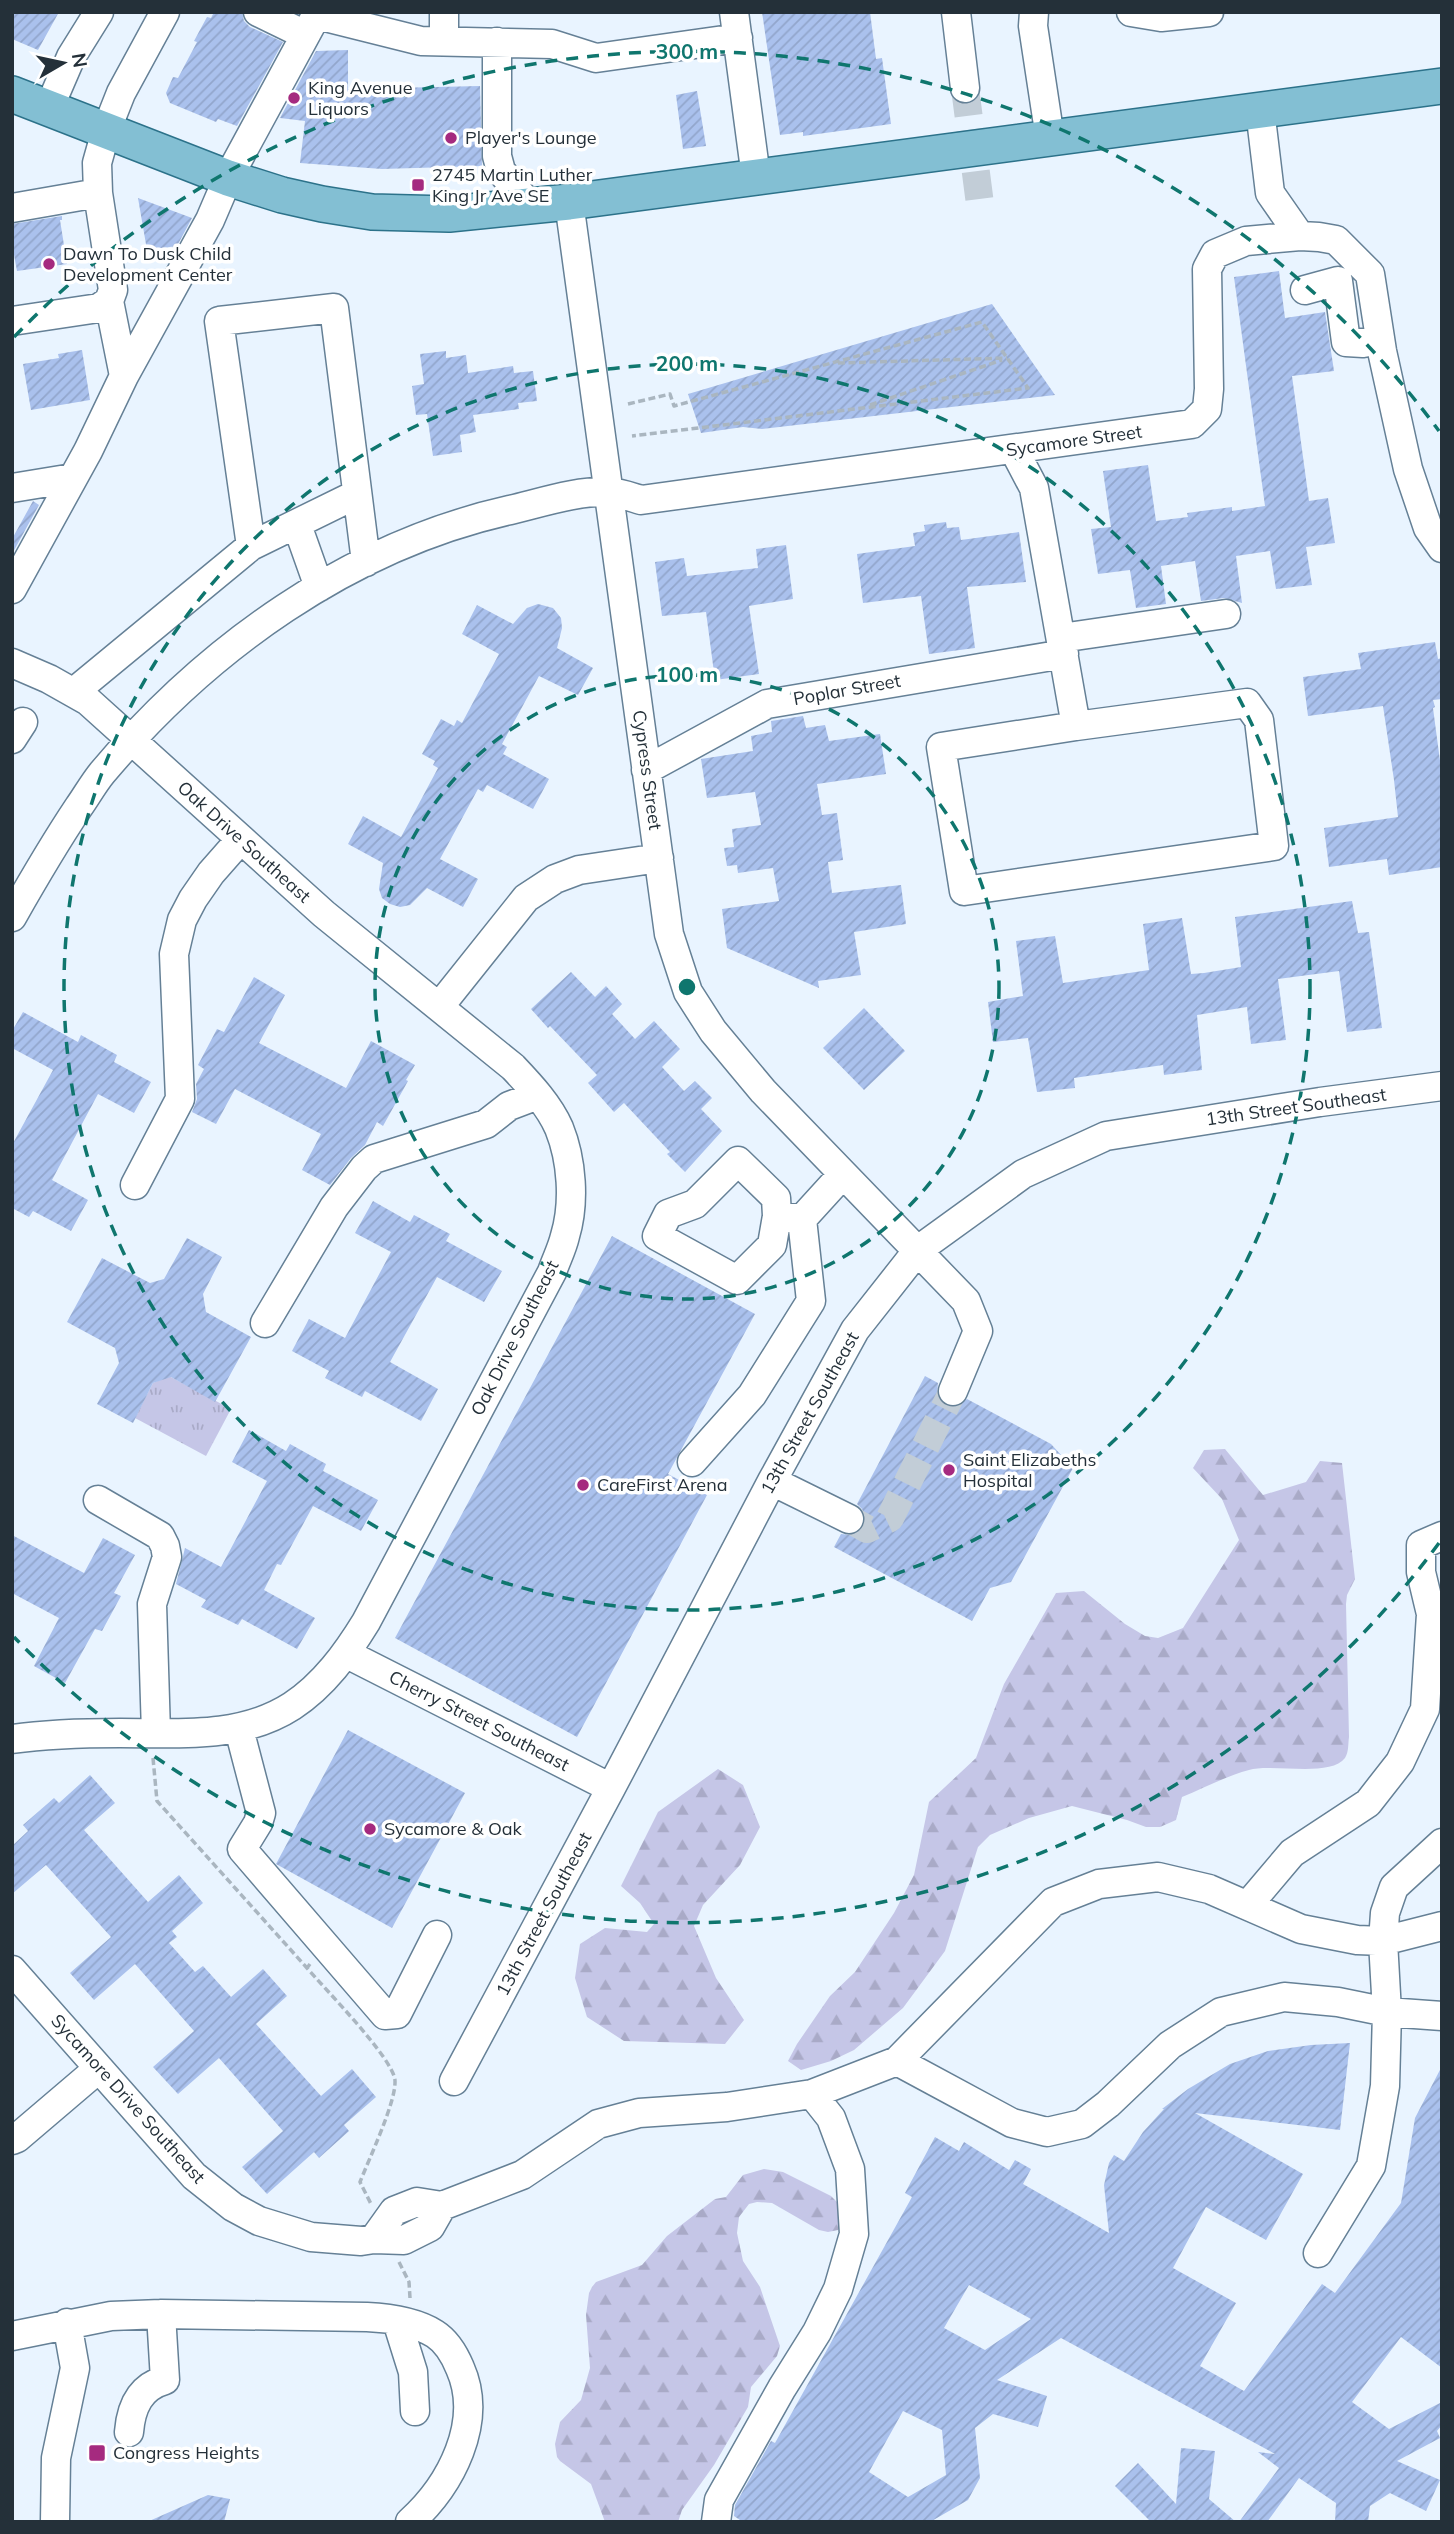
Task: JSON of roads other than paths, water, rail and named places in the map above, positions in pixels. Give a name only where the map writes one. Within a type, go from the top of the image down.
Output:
[{"type":"main road","points":[[12,94],[228,178],[297,199],[372,212],[449,214],[569,202],[1442,86]]},
{"type":"street","points":[[49,108],[71,57],[99,12]]},
{"type":"street","points":[[122,367],[98,192],[97,163],[121,93],[165,12]]},
{"type":"street","points":[[258,12],[422,41],[552,44],[596,58],[736,25],[756,177]]},
{"type":"street","points":[[443,12],[444,41]]},
{"type":"street","points":[[956,12],[965,88]]},
{"type":"street","points":[[1034,12],[1033,26],[1050,138]]},
{"type":"street","points":[[1131,12],[1161,17],[1209,12]]},
{"type":"street","points":[[122,367],[210,220],[228,178],[309,19]]},
{"type":"street","points":[[497,42],[497,156],[500,171],[530,206]]},
{"type":"street","points":[[1259,110],[1270,193],[1300,236]]},
{"type":"street","points":[[12,208],[98,192]]},
{"type":"street","name":"Cypress Street","points":[[569,202],[669,934],[688,992],[712,1031],[763,1091],[966,1301],[978,1331],[953,1391]]},
{"type":"street","name":"Sycamore Street","points":[[609,492],[640,500],[1186,426],[1197,421],[1207,409],[1207,270],[1215,254],[1246,241],[1300,236],[1336,240],[1370,274],[1380,340]]},
{"type":"street","points":[[12,589],[73,478],[163,270]]},
{"type":"street","points":[[1305,290],[1338,281],[1346,342],[1380,340],[1408,469],[1428,528],[1442,548]]},
{"type":"street","points":[[12,321],[99,308],[111,296]]},
{"type":"street","points":[[251,546],[219,321],[334,308],[366,562]]},
{"type":"street","points":[[1014,450],[1034,488],[1076,726]]},
{"type":"street","points":[[12,488],[73,478]]},
{"type":"street","points":[[12,918],[51,848],[93,786],[131,741],[212,663],[295,602],[366,562],[418,538],[485,516],[572,496],[609,492]]},
{"type":"street","points":[[74,692],[251,546],[357,494]]},
{"type":"street","points":[[297,525],[320,587]]},
{"type":"street","name":"Poplar Street","points":[[646,769],[767,704],[1226,614]]},
{"type":"street","name":"Oak Drive Southeast","points":[[12,663],[88,701],[324,914],[513,1067],[538,1094],[559,1128],[569,1169],[572,1203],[566,1235],[552,1272],[366,1622],[347,1654],[326,1677],[293,1706],[239,1729],[50,1734],[12,1739]]},
{"type":"street","points":[[1247,703],[1259,720],[1274,846],[964,891],[942,747],[1076,726],[1247,703]]},
{"type":"street","points":[[135,1185],[180,1099],[174,954],[182,920],[211,873],[240,840]]},
{"type":"street","points":[[439,1007],[526,898],[555,879],[579,870],[659,858]]},
{"type":"street","name":"13th Street Southeast","points":[[454,2081],[855,1330],[918,1250],[1023,1174],[1106,1136],[1320,1102],[1442,1086]]},
{"type":"street","points":[[265,1323],[334,1207],[374,1159],[486,1124],[509,1106],[538,1094]]},
{"type":"street","points":[[692,1462],[752,1395],[811,1301],[789,1218],[776,1198],[738,1161],[695,1204],[668,1214],[657,1236],[737,1280],[772,1245],[789,1218],[843,1174]]},
{"type":"street","points":[[772,1481],[849,1519]]},
{"type":"street","points":[[98,1500],[160,1536],[165,1546],[167,1557],[152,1604],[154,1733]]},
{"type":"street","points":[[1248,1905],[1292,1853],[1368,1802],[1400,1762],[1425,1709],[1435,1599],[1421,1572],[1421,1545],[1442,1536]]},
{"type":"street","name":"Cherry Street Southeast","points":[[347,1654],[611,1788]]},
{"type":"street","points":[[239,1729],[261,1813],[242,1849],[385,2015],[397,2014],[437,1935]]},
{"type":"street","points":[[1318,2253],[1371,2166],[1385,2086],[1385,1913],[1394,1887],[1442,1843]]},
{"type":"street","points":[[716,2522],[719,2500],[817,2332],[838,2289],[854,2234],[850,2169],[831,2118],[812,2094],[897,2061],[1053,1902],[1099,1884],[1158,1877],[1209,1889],[1301,1929],[1357,1940],[1383,1941],[1442,1926]]},
{"type":"street","name":"Sycamore Drive Southeast","points":[[12,1970],[194,2176],[233,2207],[258,2221],[311,2237],[361,2241],[382,2235],[394,2211],[417,2202],[443,2206],[522,2175],[598,2124],[639,2113],[727,2106],[812,2094]]},
{"type":"street","points":[[897,2061],[1012,2123],[1047,2132],[1082,2124],[1108,2104],[1170,2045],[1221,2012],[1284,1997],[1338,2002],[1387,2012],[1442,2016]]},
{"type":"street","points":[[12,2140],[98,2069]]},
{"type":"street","points":[[404,2312],[413,2372],[415,2411]]},
{"type":"street","points":[[12,2336],[111,2316],[162,2314],[367,2317],[404,2312],[444,2342],[459,2365],[469,2402],[463,2438],[450,2471],[430,2502],[410,2522]]},
{"type":"street","points":[[129,2432],[132,2413],[140,2396],[153,2384],[165,2380],[162,2314]]},
{"type":"street","points":[[55,2522],[56,2458],[75,2368],[66,2323]]},
{"type":"tunnel","points":[[965,88],[981,212]]},
{"type":"tunnel","points":[[849,1519],[867,1529],[890,1518],[953,1391]]},
{"type":"place","name":"King Avenue Liquors","points":[[294,98]]},
{"type":"place","name":"Player's Lounge","points":[[451,138]]},
{"type":"place","name":"2745 Martin Luther King Jr Ave SE","points":[[418,185]]},
{"type":"place","name":"Dawn To Dusk Child Development Center","points":[[49,264]]},
{"type":"place","name":"Saint Elizabeths Hospital","points":[[949,1470]]},
{"type":"place","name":"CareFirst Arena","points":[[583,1485]]},
{"type":"place","name":"Sycamore & Oak","points":[[370,1829]]},
{"type":"place","name":"Congress Heights","points":[[97,2453]]}]
